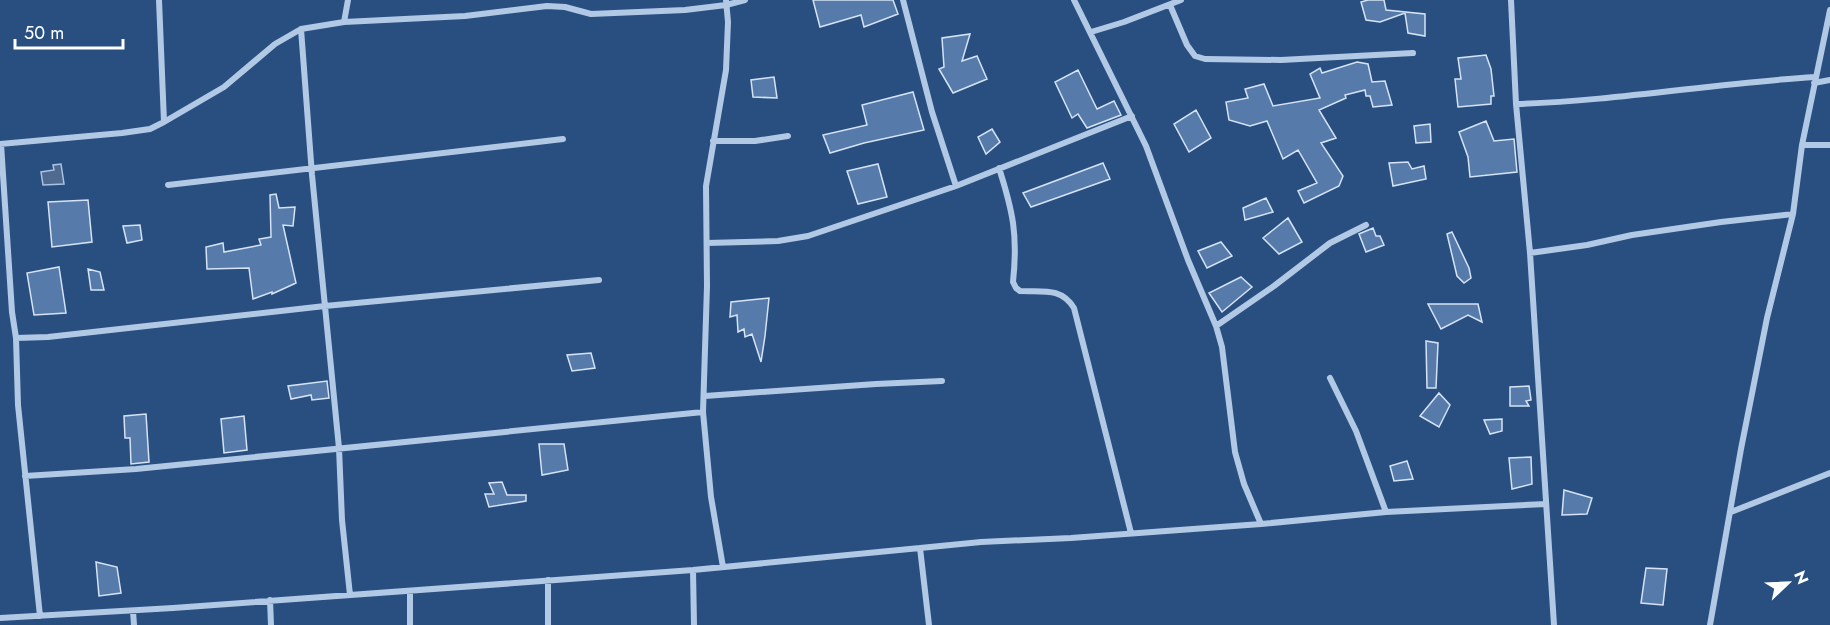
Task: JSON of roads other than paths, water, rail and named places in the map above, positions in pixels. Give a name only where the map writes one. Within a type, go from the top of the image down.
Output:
[{"type":"street","points":[[159,0],[165,122]]},
{"type":"street","points":[[344,22],[348,0]]},
{"type":"street","points":[[40,615],[18,405],[16,338],[12,312],[0,144],[150,129],[224,87],[275,44],[301,29],[344,22],[465,16],[547,6],[565,7],[591,14],[685,10],[745,0]]},
{"type":"street","points":[[903,0],[932,112],[956,186]]},
{"type":"street","points":[[1074,0],[1132,116],[1158,176],[1204,302],[1216,326],[1222,347],[1235,452],[1244,484],[1261,524]]},
{"type":"street","points":[[1091,32],[1181,0]]},
{"type":"street","points":[[1511,0],[1516,104],[1530,253],[1554,625]]},
{"type":"street","points":[[723,567],[711,497],[703,412],[706,186],[726,70],[728,22],[726,2]]},
{"type":"street","points":[[1170,5],[1187,45],[1195,56],[1205,59],[1281,60],[1413,53]]},
{"type":"street","points":[[1710,625],[1741,449],[1767,318],[1793,214],[1802,145],[1830,10]]},
{"type":"street","points":[[301,29],[311,168],[339,448],[342,520],[350,596]]},
{"type":"street","points":[[1516,104],[1596,99],[1670,90],[1830,80]]},
{"type":"street","points":[[706,243],[778,241],[808,236],[956,186],[1132,116]]},
{"type":"street","points":[[714,141],[755,141],[788,136]]},
{"type":"street","points":[[168,185],[563,139]]},
{"type":"street","points":[[1802,145],[1830,145]]},
{"type":"street","points":[[999,168],[1012,208],[1016,232],[1013,282],[1020,291],[1056,293],[1067,297],[1074,308],[1131,533]]},
{"type":"street","points":[[1530,253],[1710,224],[1793,214]]},
{"type":"street","points":[[1216,326],[1274,286],[1330,243],[1366,225]]},
{"type":"street","points":[[16,338],[48,337],[325,306],[599,280]]},
{"type":"street","points":[[1330,378],[1356,432],[1386,512]]},
{"type":"street","points":[[705,396],[942,381]]},
{"type":"street","points":[[26,476],[136,469],[703,412]]},
{"type":"street","points":[[1731,512],[1830,473]]},
{"type":"street","points":[[0,618],[350,596],[693,570],[981,542],[1261,524],[1386,512],[1546,504]]},
{"type":"street","points":[[920,548],[929,625]]},
{"type":"street","points":[[693,570],[694,625]]},
{"type":"street","points":[[548,580],[548,625]]},
{"type":"street","points":[[410,591],[410,625]]},
{"type":"street","points":[[270,600],[271,625]]},
{"type":"street","points":[[133,611],[134,625]]},
{"type":"water","points":[[61,164],[64,184],[43,185],[41,172],[54,170],[53,165]]}]
